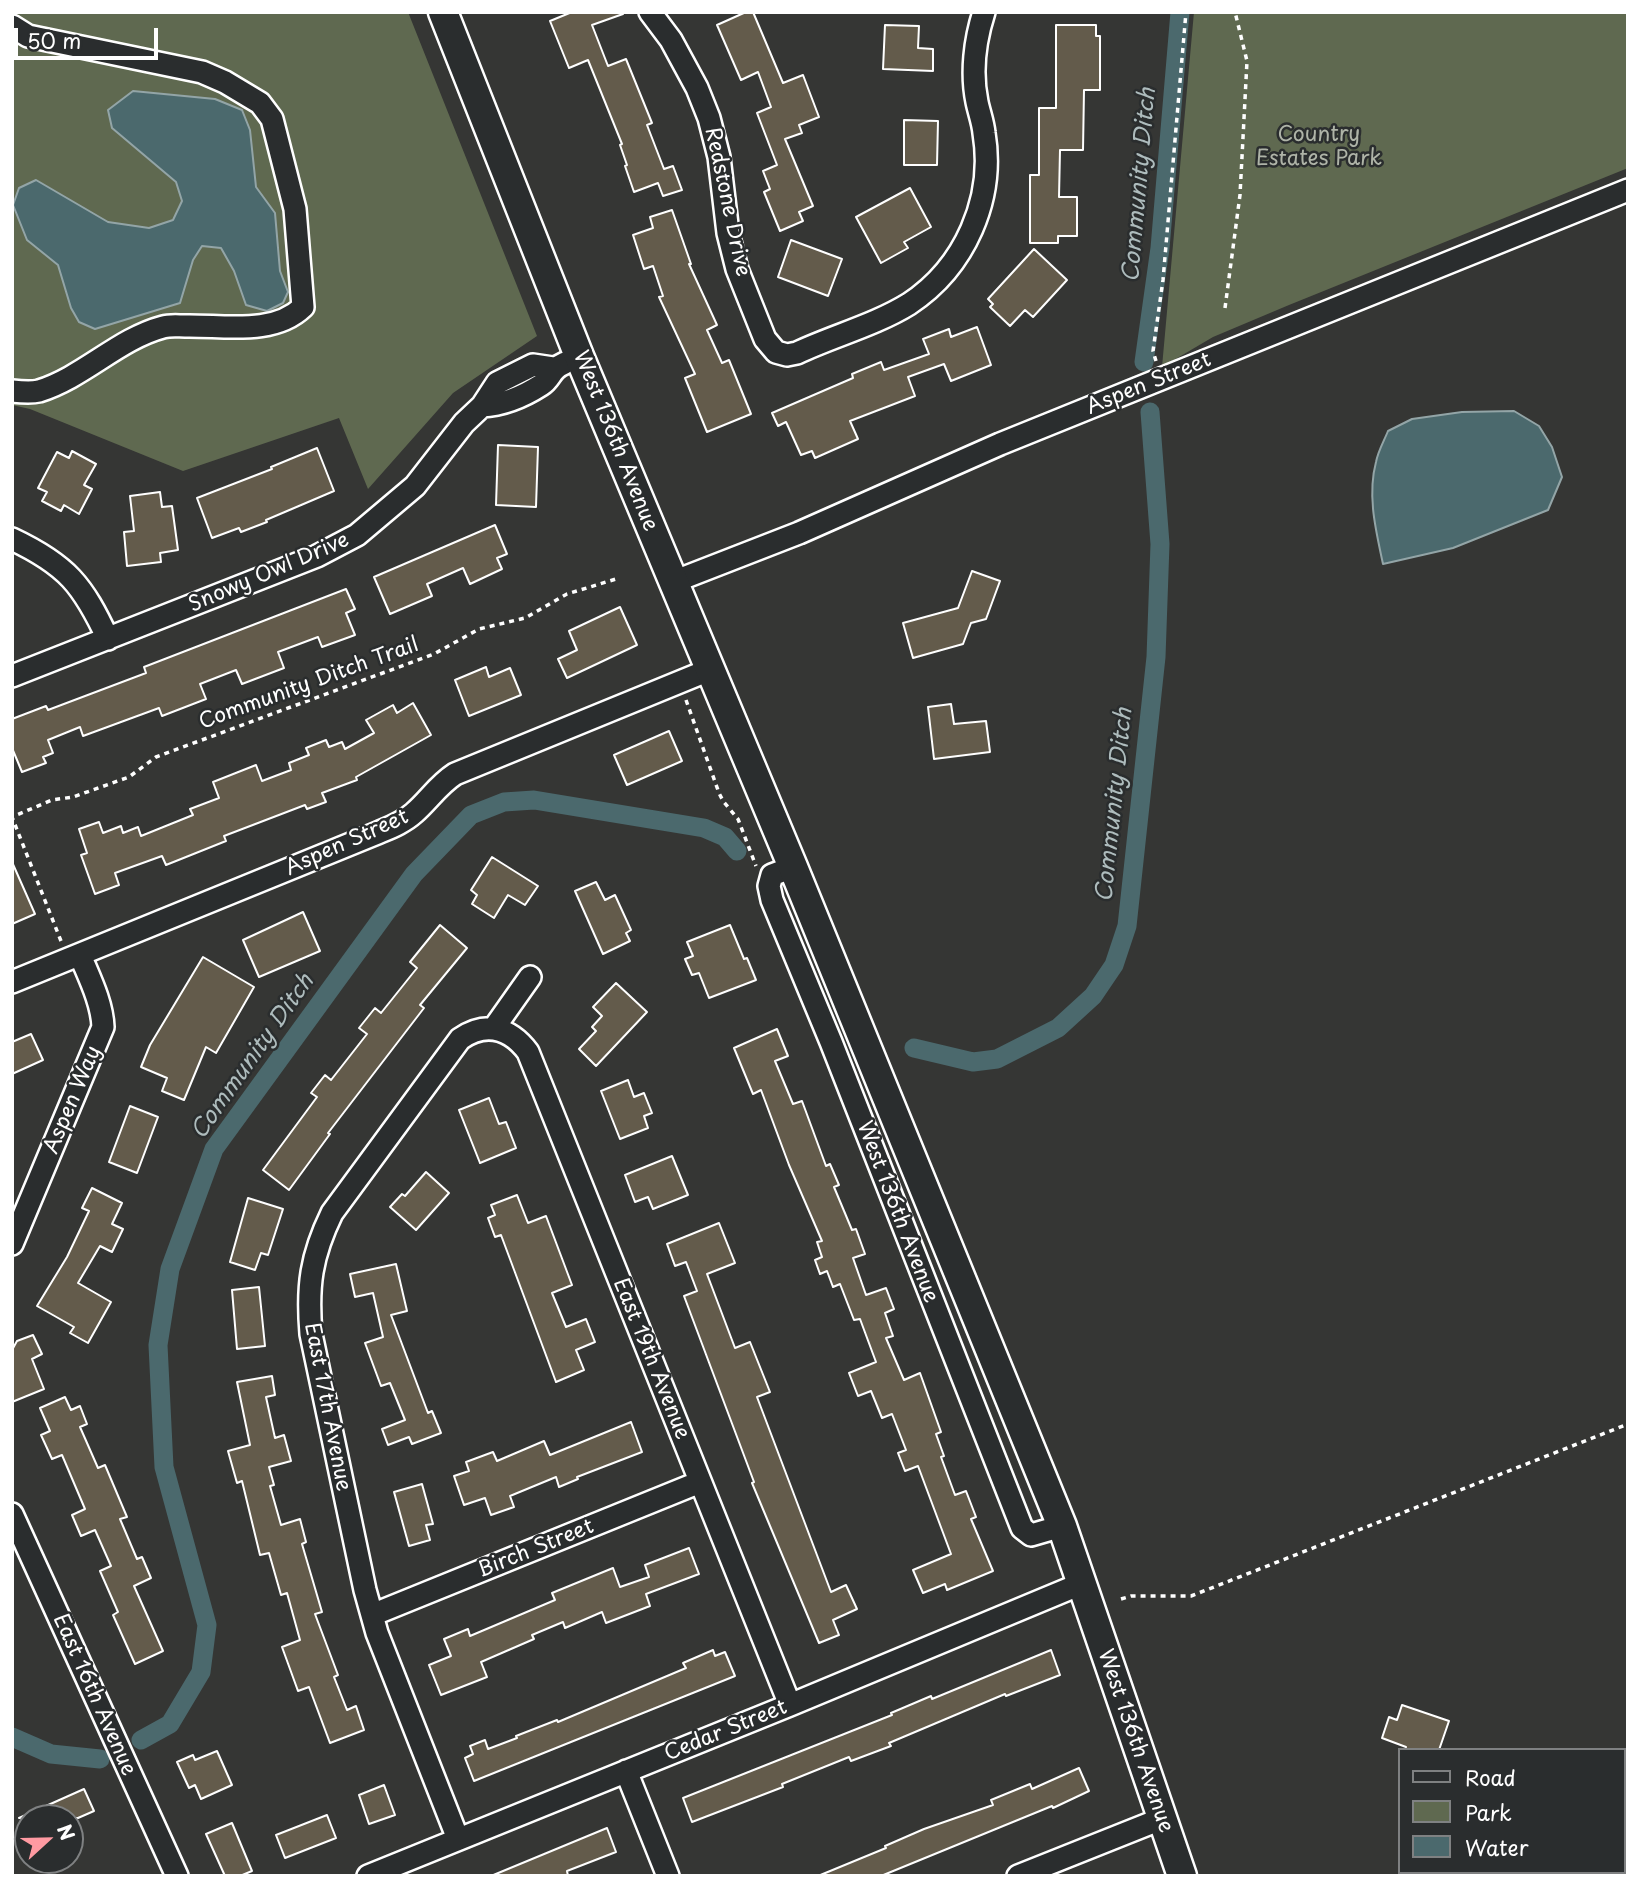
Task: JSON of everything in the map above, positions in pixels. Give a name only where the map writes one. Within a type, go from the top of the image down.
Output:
[{"type":"main road","name":"West 136th Avenue","points":[[443,12],[579,356],[793,867],[1062,1526],[1182,1876]]},
{"type":"street","name":"Redstone Drive","points":[[650,12],[671,40],[697,88],[709,118],[719,157],[729,233],[737,269],[768,345],[781,354],[797,353],[908,304],[941,277],[962,249],[981,204],[986,175],[984,133],[975,84],[975,54],[984,12]]},
{"type":"street","points":[[12,26],[28,36],[202,72],[260,103],[272,119],[295,209],[303,307],[292,317],[239,328],[165,326],[116,348],[66,379],[37,391],[12,391]]},
{"type":"street","name":"Aspen Street","points":[[673,582],[799,533],[1000,444],[1628,190]]},
{"type":"street","name":"Snowy Owl Drive","points":[[12,676],[317,556],[357,535],[419,491],[464,423],[482,406],[497,383],[533,365],[553,368],[579,356]]},
{"type":"street","points":[[12,539],[41,553],[68,573],[93,607],[108,639]]},
{"type":"street","name":"Aspen Street","points":[[12,982],[375,834],[410,816],[444,781],[455,774],[709,670]]},
{"type":"street","name":"West 136th Avenue","points":[[793,867],[772,875],[769,886],[772,900],[831,1042],[1022,1528],[1031,1535],[1062,1526]]},
{"type":"street","name":"Aspen Way","points":[[12,1244],[103,1027],[103,1017],[95,992],[74,957]]},
{"type":"street","points":[[494,1028],[530,977]]},
{"type":"street","name":"East 17th Avenue","points":[[458,1839],[372,1615],[341,1481],[311,1334],[308,1304],[313,1260],[320,1237],[332,1213],[460,1039],[482,1028],[494,1028]]},
{"type":"street","name":"East 19th Avenue","points":[[494,1028],[508,1032],[519,1040],[528,1052],[790,1705]]},
{"type":"street","name":"Birch Street","points":[[372,1615],[699,1482]]},
{"type":"street","name":"East 16th Avenue","points":[[12,1514],[177,1876]]},
{"type":"street","name":"Cedar Street","points":[[368,1876],[1083,1583]]},
{"type":"street","points":[[626,1772],[668,1876]]},
{"type":"street","points":[[1018,1876],[1161,1819]]},
{"type":"path","points":[[1156,363],[1153,351],[1163,280],[1186,12]]},
{"type":"path","points":[[1225,308],[1240,195],[1247,61],[1235,12]]},
{"type":"path","name":"Community Ditch Trail","points":[[12,817],[52,800],[73,797],[129,777],[156,757],[434,654],[480,629],[526,618],[567,594],[616,579]]},
{"type":"path","points":[[686,697],[719,793],[738,819],[757,871]]},
{"type":"path","points":[[12,817],[74,957]]},
{"type":"path","points":[[1121,1599],[1131,1596],[1191,1596],[1628,1424]]},
{"type":"green space","points":[[12,12],[408,12],[537,336],[453,393],[368,489],[339,418],[183,471],[30,409],[12,405]]},
{"type":"green space","name":"Country Estates Park","points":[[1194,12],[1628,12],[1628,168],[1213,337],[1162,367]]},
{"type":"water","points":[[133,91],[215,99],[242,110],[250,130],[256,187],[275,213],[280,271],[288,292],[283,303],[267,311],[246,305],[234,271],[221,248],[202,246],[193,260],[180,303],[95,329],[79,322],[71,308],[58,265],[27,240],[13,205],[19,188],[36,180],[108,222],[149,228],[173,220],[182,201],[176,182],[112,128],[108,110]]},
{"type":"water","points":[[1514,411],[1539,426],[1552,447],[1562,477],[1548,510],[1453,548],[1383,564],[1372,488],[1377,458],[1388,431],[1412,419],[1462,412]]},
{"type":"building","points":[[572,12],[622,12],[623,14],[592,25],[608,66],[626,59],[652,123],[647,125],[664,169],[673,166],[682,190],[663,196],[658,183],[634,192],[625,166],[627,165],[620,145],[622,144],[588,60],[569,68],[550,21]]},
{"type":"building","points":[[746,12],[753,12],[783,83],[803,75],[819,117],[799,125],[802,133],[785,139],[813,206],[799,212],[803,221],[780,231],[764,192],[770,189],[763,171],[777,165],[757,113],[771,107],[758,72],[741,80],[717,25]]},
{"type":"building","points":[[885,25],[919,26],[918,48],[933,49],[933,71],[883,69]]},
{"type":"building","points":[[1056,25],[1096,25],[1096,36],[1100,36],[1100,90],[1084,90],[1083,150],[1060,150],[1059,197],[1077,197],[1077,236],[1058,236],[1058,243],[1030,243],[1030,175],[1039,175],[1039,108],[1056,108]]},
{"type":"building","points":[[904,120],[938,121],[937,165],[904,165]]},
{"type":"building","points":[[910,188],[931,227],[904,242],[908,248],[881,263],[856,217]]},
{"type":"building","points":[[672,210],[689,264],[717,325],[707,330],[722,363],[729,360],[751,414],[707,432],[685,378],[695,374],[659,297],[663,296],[653,266],[644,269],[633,235],[653,228],[650,217]]},
{"type":"building","points":[[791,240],[842,259],[828,296],[778,277]]},
{"type":"building","points":[[1034,249],[1067,280],[1033,317],[1025,310],[1010,326],[990,307],[993,304],[988,299]]},
{"type":"building","points":[[977,327],[991,365],[951,381],[944,364],[908,377],[915,396],[850,421],[858,439],[815,458],[812,451],[801,455],[786,422],[778,426],[772,413],[853,378],[852,374],[881,362],[884,370],[929,354],[923,339],[949,329],[951,337]]},
{"type":"building","points":[[498,445],[538,447],[536,507],[496,505]]},
{"type":"building","points":[[317,448],[334,491],[266,520],[267,522],[241,532],[239,528],[212,538],[197,498]]},
{"type":"building","points":[[72,451],[96,464],[84,485],[92,489],[79,514],[64,505],[61,511],[42,501],[47,492],[38,488],[57,452],[69,458]]},
{"type":"building","points":[[160,492],[162,507],[172,506],[178,550],[160,553],[161,562],[127,566],[124,532],[134,531],[130,496]]},
{"type":"building","points":[[495,525],[507,554],[497,558],[502,569],[470,584],[463,568],[427,584],[432,596],[390,614],[374,577]]},
{"type":"building","points":[[972,571],[1000,581],[986,619],[971,623],[963,644],[913,658],[903,623],[958,608]]},
{"type":"building","points":[[346,589],[355,609],[346,613],[355,635],[322,647],[318,637],[278,652],[284,668],[242,684],[236,670],[200,684],[206,699],[162,716],[159,708],[83,736],[80,727],[48,740],[53,753],[43,757],[46,763],[22,772],[12,748],[12,719],[46,706],[48,710],[146,673],[144,667]]},
{"type":"building","points":[[620,607],[637,645],[567,678],[558,659],[577,650],[569,631]]},
{"type":"building","points":[[486,667],[489,677],[510,668],[521,695],[469,716],[455,680]]},
{"type":"building","points":[[413,703],[431,735],[356,777],[357,780],[322,793],[326,802],[307,809],[305,805],[224,836],[226,841],[166,865],[162,856],[115,873],[119,885],[95,894],[81,855],[87,853],[79,829],[99,822],[103,833],[121,826],[123,833],[138,827],[141,836],[193,815],[190,809],[219,798],[213,782],[256,765],[262,781],[291,770],[289,763],[309,755],[306,748],[326,740],[329,747],[342,742],[345,749],[374,733],[366,720],[393,705],[397,713]]},
{"type":"building","points":[[951,704],[954,724],[986,721],[990,752],[934,759],[928,707]]},
{"type":"building","points":[[669,731],[682,761],[627,785],[614,755]]},
{"type":"building","points":[[492,857],[538,886],[525,905],[508,895],[494,918],[472,904],[477,895],[471,890]]},
{"type":"building","points":[[12,862],[35,914],[12,924]]},
{"type":"building","points":[[596,882],[605,900],[615,895],[631,930],[626,933],[630,941],[603,954],[575,891]]},
{"type":"building","points":[[303,912],[320,951],[259,977],[243,940]]},
{"type":"building","points":[[440,925],[467,948],[420,1005],[424,1008],[328,1133],[330,1134],[289,1190],[263,1170],[317,1097],[311,1093],[325,1075],[331,1080],[367,1034],[359,1028],[375,1008],[381,1013],[417,968],[410,962]]},
{"type":"building","points":[[730,925],[756,980],[709,998],[699,973],[692,975],[685,959],[693,956],[687,942]]},
{"type":"building","points":[[203,957],[254,987],[216,1053],[206,1047],[184,1100],[162,1091],[167,1078],[141,1067],[150,1045]]},
{"type":"building","points":[[616,983],[647,1012],[596,1066],[579,1049],[596,1031],[592,1027],[602,1016],[593,1007]]},
{"type":"building","points":[[777,1029],[788,1056],[775,1061],[793,1104],[802,1101],[826,1166],[830,1164],[839,1185],[834,1187],[852,1230],[856,1229],[865,1254],[853,1258],[866,1295],[886,1288],[894,1309],[885,1313],[893,1336],[886,1338],[904,1380],[920,1373],[941,1432],[936,1434],[944,1456],[941,1457],[955,1495],[966,1491],[976,1517],[971,1519],[993,1571],[947,1590],[945,1584],[923,1593],[913,1570],[951,1554],[918,1466],[905,1471],[898,1453],[906,1450],[892,1414],[882,1418],[871,1391],[858,1396],[849,1373],[876,1362],[860,1319],[854,1320],[840,1284],[833,1287],[827,1271],[820,1274],[815,1260],[822,1257],[817,1242],[822,1241],[789,1165],[761,1090],[753,1094],[734,1048]]},
{"type":"building","points":[[31,1034],[43,1060],[12,1074],[12,1042]]},
{"type":"building","points":[[628,1080],[634,1097],[644,1093],[652,1113],[644,1116],[648,1128],[620,1139],[601,1091]]},
{"type":"building","points":[[489,1098],[499,1124],[506,1122],[516,1148],[480,1163],[459,1110]]},
{"type":"building","points":[[130,1106],[158,1117],[137,1173],[109,1162]]},
{"type":"building","points":[[672,1156],[688,1195],[653,1209],[648,1197],[635,1202],[625,1175]]},
{"type":"building","points":[[426,1172],[449,1193],[416,1230],[390,1207],[402,1194],[405,1196]]},
{"type":"building","points":[[92,1188],[122,1203],[112,1224],[123,1229],[112,1252],[100,1246],[78,1283],[111,1302],[88,1343],[70,1333],[74,1327],[37,1306],[67,1257],[89,1211],[82,1208]]},
{"type":"building","points":[[517,1195],[528,1223],[546,1216],[572,1285],[552,1293],[566,1327],[586,1319],[595,1342],[576,1350],[584,1370],[556,1382],[501,1235],[495,1237],[488,1218],[495,1215],[491,1205]]},
{"type":"building","points":[[248,1198],[283,1209],[268,1255],[261,1253],[255,1270],[230,1262]]},
{"type":"building","points":[[719,1223],[735,1263],[707,1274],[735,1348],[750,1342],[770,1392],[757,1397],[831,1592],[846,1585],[857,1609],[833,1620],[839,1635],[819,1643],[752,1483],[754,1482],[684,1296],[697,1291],[686,1262],[675,1266],[667,1244]]},
{"type":"building","points":[[396,1264],[407,1311],[391,1315],[428,1413],[432,1411],[441,1433],[412,1444],[409,1437],[388,1445],[382,1429],[405,1420],[390,1383],[381,1386],[365,1343],[383,1337],[373,1293],[355,1297],[350,1274]]},
{"type":"building","points":[[259,1287],[265,1346],[237,1349],[232,1290]]},
{"type":"building","points":[[33,1335],[42,1354],[32,1359],[44,1389],[12,1402],[12,1350],[17,1341]]},
{"type":"building","points":[[272,1376],[275,1395],[266,1397],[275,1438],[284,1435],[291,1461],[269,1467],[274,1485],[270,1486],[281,1525],[300,1519],[306,1542],[302,1544],[322,1612],[315,1614],[338,1675],[334,1677],[347,1710],[356,1706],[364,1730],[330,1743],[309,1687],[298,1691],[282,1647],[300,1640],[287,1593],[281,1595],[269,1553],[260,1555],[242,1481],[237,1483],[228,1451],[250,1445],[237,1382]]},
{"type":"building","points":[[65,1397],[71,1410],[80,1406],[87,1424],[80,1427],[98,1468],[105,1465],[127,1517],[120,1519],[137,1559],[142,1557],[151,1578],[134,1586],[163,1651],[135,1664],[113,1615],[118,1612],[100,1571],[111,1566],[95,1530],[81,1536],[72,1515],[85,1509],[62,1455],[52,1459],[41,1435],[50,1431],[40,1408]]},
{"type":"building","points":[[631,1422],[642,1452],[577,1477],[578,1479],[559,1487],[556,1477],[510,1496],[514,1507],[491,1515],[485,1498],[464,1505],[454,1476],[469,1471],[466,1462],[493,1452],[497,1461],[544,1441],[550,1455]]},
{"type":"building","points":[[422,1484],[433,1524],[426,1525],[430,1540],[409,1546],[394,1492]]},
{"type":"building","points":[[689,1548],[699,1574],[646,1594],[650,1606],[606,1623],[602,1612],[565,1628],[563,1622],[532,1635],[534,1639],[481,1662],[487,1677],[441,1695],[429,1665],[451,1656],[444,1639],[468,1629],[470,1636],[555,1600],[552,1593],[613,1568],[620,1587],[649,1577],[645,1565]]},
{"type":"building","points":[[713,1650],[715,1656],[725,1652],[735,1676],[474,1781],[465,1758],[473,1754],[470,1746],[485,1740],[488,1749],[557,1720],[558,1722],[686,1668],[683,1663]]},
{"type":"building","points":[[1051,1650],[1060,1675],[1006,1696],[1005,1694],[889,1743],[891,1746],[851,1761],[849,1757],[782,1784],[783,1787],[692,1822],[683,1798]]},
{"type":"building","points":[[1402,1705],[1449,1721],[1440,1748],[1406,1748],[1382,1738],[1389,1717],[1397,1720]]},
{"type":"building","points":[[217,1751],[232,1785],[201,1799],[195,1785],[189,1788],[177,1762],[193,1755],[195,1760]]},
{"type":"building","points":[[1079,1768],[1089,1791],[1053,1808],[1052,1806],[881,1876],[818,1876],[924,1829],[993,1805],[991,1800],[1030,1784],[1032,1789]]},
{"type":"building","points":[[384,1785],[395,1815],[369,1824],[359,1795]]},
{"type":"building","points":[[84,1789],[94,1811],[84,1815],[84,1804],[50,1804]]},
{"type":"building","points":[[327,1815],[336,1838],[285,1858],[276,1835]]},
{"type":"building","points":[[232,1823],[252,1871],[240,1876],[225,1876],[206,1834]]},
{"type":"building","points":[[607,1828],[616,1852],[567,1871],[568,1876],[491,1876]]},
{"type":"waterway","name":"Community Ditch","points":[[1144,362],[1160,248],[1180,12]]},
{"type":"waterway","name":"Community Ditch","points":[[914,1048],[973,1062],[997,1059],[1058,1028],[1093,996],[1114,965],[1127,926],[1156,657],[1160,544],[1150,412]]},
{"type":"waterway","name":"Community Ditch","points":[[141,1740],[170,1724],[201,1672],[207,1625],[164,1467],[158,1345],[170,1269],[214,1149],[414,874],[471,815],[504,802],[534,800],[704,828],[725,837],[737,851]]},
{"type":"waterway","name":"Community Ditch","points":[[12,1737],[51,1754],[100,1759]]}]
